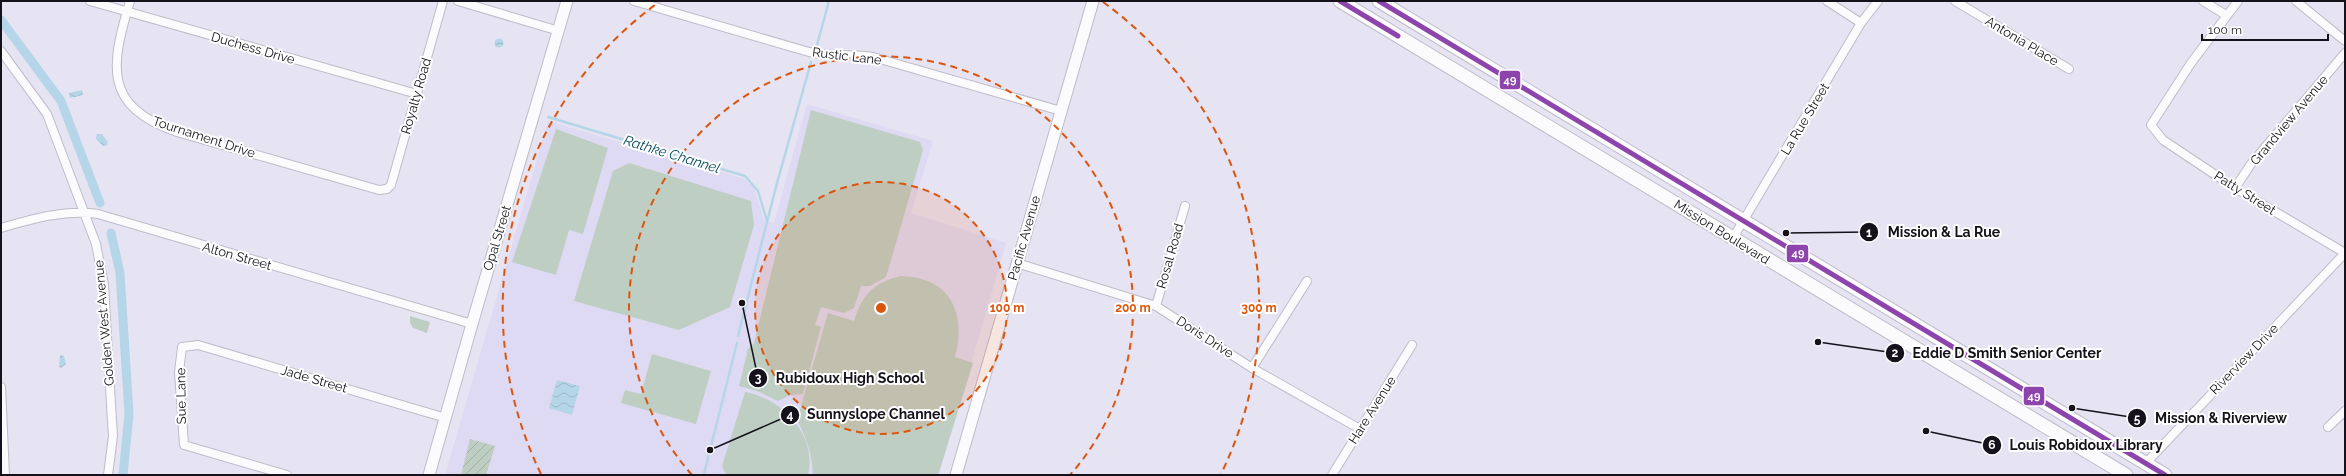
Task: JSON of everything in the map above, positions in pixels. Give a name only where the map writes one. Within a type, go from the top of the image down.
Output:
[{"type":"main road","name":"Mission Boulevard","points":[[1340,1],[2123,474]]},
{"type":"main road","name":"Mission Boulevard","points":[[1379,1],[2165,475]]},
{"type":"main road","name":"Riverview Drive","points":[[2123,474],[2146,463]]},
{"type":"street","name":"Duchess Drive","points":[[90,1],[417,94]]},
{"type":"street","name":"Tournament Drive","points":[[130,1],[117,46],[116,71],[119,83],[128,102],[139,115],[158,125],[177,132],[367,187],[387,189]]},
{"type":"street","name":"Royalty Road","points":[[387,189],[391,185],[443,1]]},
{"type":"street","points":[[458,1],[559,31]]},
{"type":"street","name":"Opal Street","points":[[429,475],[567,1]]},
{"type":"street","name":"Rustic Lane","points":[[634,1],[809,52],[837,57],[856,55],[873,57],[1061,111]]},
{"type":"street","name":"Pacific Avenue","points":[[956,475],[1093,1]]},
{"type":"street","points":[[1827,1],[1861,23]]},
{"type":"street","name":"La Rue Street","points":[[1734,238],[1861,23],[1878,1]]},
{"type":"street","name":"Antonia Place","points":[[1954,1],[2068,69]]},
{"type":"street","points":[[2203,1],[2226,15],[2238,1]]},
{"type":"street","points":[[2296,1],[2345,41]]},
{"type":"street","name":"Patty Street","points":[[2226,15],[2151,125],[2163,140],[2235,188],[2345,253]]},
{"type":"street","name":"Golden West Avenue","points":[[1,51],[47,114],[86,212],[96,244],[104,285],[113,436],[108,475]]},
{"type":"street","name":"Grandview Avenue","points":[[2235,188],[2251,164],[2345,53]]},
{"type":"street","name":"Rosal Road","points":[[1156,306],[1185,206]]},
{"type":"street","name":"Alton Street","points":[[1,228],[60,214],[86,212],[98,214],[472,324]]},
{"type":"street","name":"Riverview Drive","points":[[2146,463],[2345,253]]},
{"type":"street","name":"Doris Drive","points":[[1017,263],[1156,306],[1252,368],[1360,429]]},
{"type":"street","points":[[1252,368],[1307,281]]},
{"type":"street","name":"Jade Street","points":[[182,347],[198,345],[446,418]]},
{"type":"street","name":"Hare Avenue","points":[[1332,475],[1412,345]]},
{"type":"street","name":"Sue Lane","points":[[182,347],[179,372],[184,445],[287,475]]},
{"type":"street","points":[[1,387],[2,457],[5,475]]},
{"type":"street","points":[[2328,427],[2345,411]]},
{"type":"shaded area","points":[[807,104],[933,141],[911,213],[1006,243],[939,475],[445,475],[548,121],[745,179],[754,188],[764,220],[774,223]]},
{"type":"green space","points":[[811,110],[920,142],[923,150],[886,277],[870,286],[861,286],[854,308],[844,313],[821,307],[815,325],[821,327],[803,394],[790,395],[778,401],[757,391],[739,386],[748,349],[754,343]]},
{"type":"green space","points":[[556,129],[608,148],[583,234],[569,230],[556,275],[512,262]]},
{"type":"green space","points":[[629,163],[751,201],[754,225],[730,307],[679,330],[574,301],[613,171]]},
{"type":"green space","points":[[901,276],[918,278],[932,283],[943,290],[951,300],[956,312],[959,326],[955,357],[973,363],[938,475],[813,475],[808,447],[804,434],[797,420],[828,313],[854,321],[861,304],[870,291],[883,282]]},
{"type":"green space","points":[[410,316],[430,322],[427,333],[413,328],[410,323]]},
{"type":"green space","points":[[652,354],[711,371],[696,424],[621,403],[625,390],[641,394]]},
{"type":"green space","points":[[745,392],[771,402],[783,410],[794,421],[802,433],[807,446],[810,460],[808,475],[726,475],[722,466]]},
{"type":"green space","points":[[470,439],[495,446],[486,475],[461,475]]},
{"type":"water","points":[[497,39],[501,39],[503,43],[501,47],[497,47],[495,45],[495,41]]},
{"type":"water","points":[[82,90],[83,95],[70,98],[69,93]]},
{"type":"water","points":[[97,134],[102,134],[108,142],[107,145],[103,146],[96,139]]},
{"type":"water","points":[[60,355],[64,356],[66,364],[61,368],[59,366]]},
{"type":"water","points":[[557,380],[580,386],[572,415],[549,408]]},
{"type":"waterway","points":[[817,45],[829,1]]},
{"type":"waterway","points":[[1,20],[61,101],[100,203]]},
{"type":"waterway","points":[[738,336],[777,183],[811,62]]},
{"type":"waterway","name":"Rathke Channel","points":[[548,117],[745,176],[758,191],[767,221]]},
{"type":"waterway","points":[[111,233],[120,273],[129,414],[123,475]]},
{"type":"waterway","points":[[704,474],[737,343]]},
{"type":"transit line","name":"49","points":[[1340,1],[1398,36]]},
{"type":"transit line","name":"49","points":[[1379,1],[2165,475]]},
{"type":"place","name":"Mission & La Rue","points":[[1786,233]]},
{"type":"place","name":"Rubidoux High School","points":[[742,303]]},
{"type":"place","name":"Eddie D Smith Senior Center","points":[[1818,342]]},
{"type":"place","name":"Mission & Riverview","points":[[2072,408]]},
{"type":"place","name":"Louis Robidoux Library","points":[[1926,431]]},
{"type":"place","name":"Sunnyslope Channel","points":[[710,450]]}]
